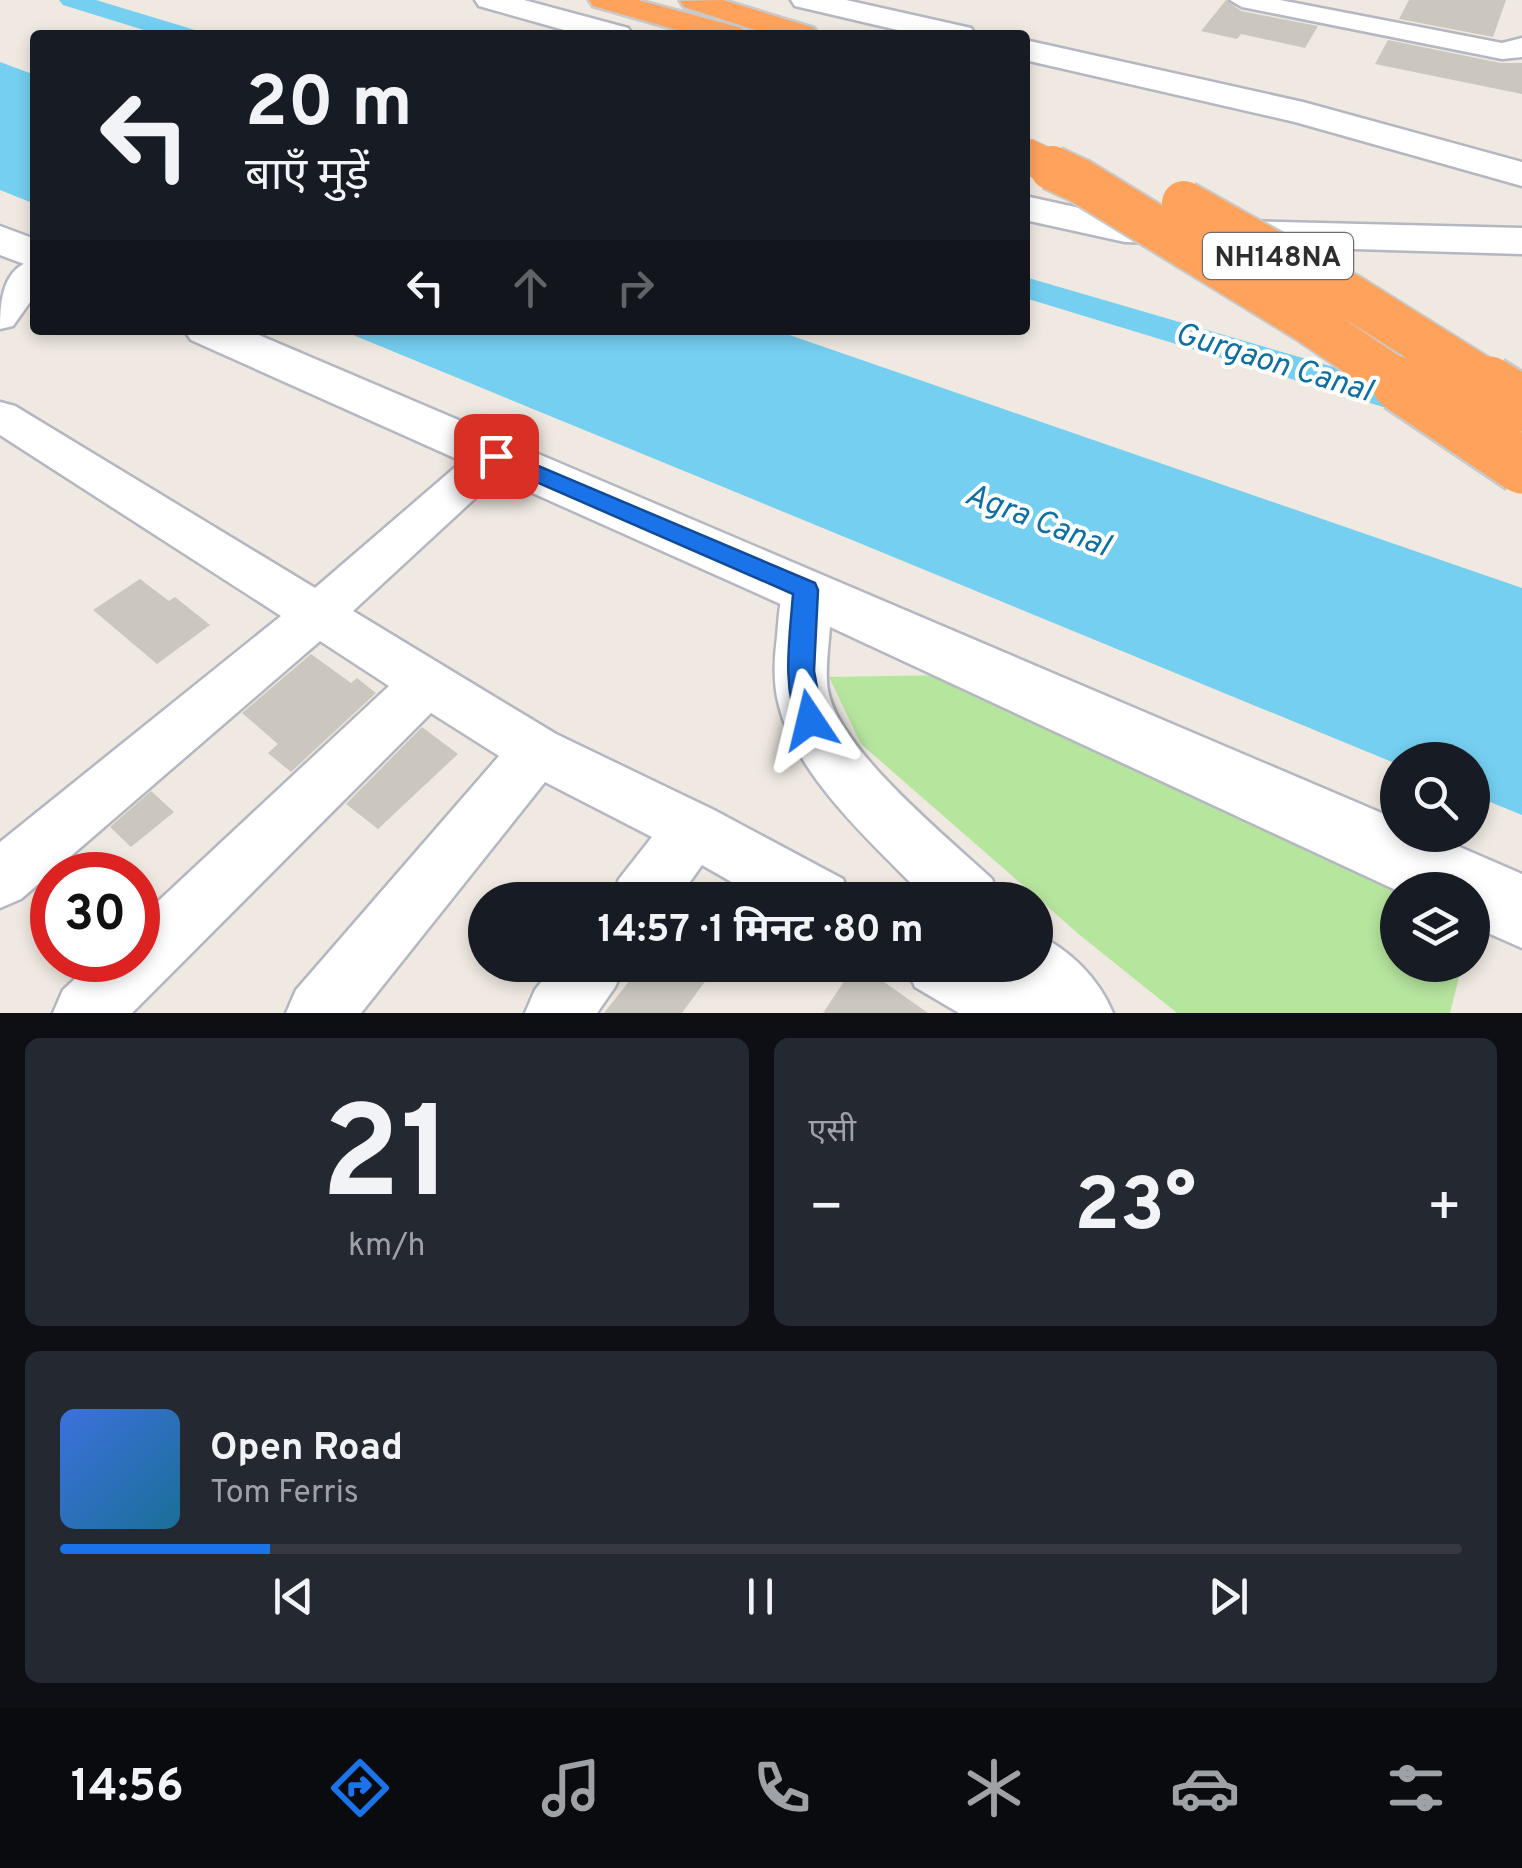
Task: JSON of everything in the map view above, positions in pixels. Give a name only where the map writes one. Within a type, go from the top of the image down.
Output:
[{"type":"highway","points":[[604,0],[712,30]]},
{"type":"highway","points":[[692,0],[787,30]]},
{"type":"highway","name":"NH148NA","points":[[1030,126],[1156,187],[1351,297],[1522,404]]},
{"type":"highway","name":"NH148NA","points":[[1030,156],[1080,180],[1308,321],[1522,466]]},
{"type":"street","points":[[490,0],[599,30]]},
{"type":"street","points":[[806,0],[938,30]]},
{"type":"street","points":[[1242,0],[1359,11],[1502,51],[1516,51],[1522,46]]},
{"type":"street","points":[[1030,51],[1304,113],[1522,174]]},
{"type":"street","points":[[1030,209],[1125,230],[1522,242]]},
{"type":"street","points":[[0,318],[30,277]]},
{"type":"street","points":[[218,335],[806,590],[1522,911]]},
{"type":"street","points":[[0,416],[538,751],[789,882]]},
{"type":"street","points":[[0,878],[316,616],[496,456]]},
{"type":"street","points":[[806,590],[801,671],[810,720],[846,770],[953,882]]},
{"type":"street","points":[[86,1013],[427,684]]},
{"type":"street","points":[[319,1013],[538,751]]},
{"type":"street","points":[[654,882],[693,829]]},
{"type":"street","points":[[558,1013],[581,982]]},
{"type":"street","points":[[967,982],[1023,1013]]},
{"type":"street","points":[[1050,982],[1080,1013]]},
{"type":"green space","points":[[947,675],[1380,881],[1380,982],[1458,982],[1450,1013],[1177,1013],[1053,912],[1053,882],[1019,882],[861,744],[829,677]]},
{"type":"water","points":[[0,62],[30,73],[30,202],[0,190]]},
{"type":"water","name":"Agra Canal","points":[[353,335],[789,335],[1522,588],[1522,815],[1490,802],[1490,742],[1380,742],[1380,757]]},
{"type":"building","points":[[1226,0],[1241,11],[1318,26],[1305,48],[1241,34],[1237,39],[1201,31]]},
{"type":"building","points":[[1409,0],[1506,0],[1493,37],[1399,19]]},
{"type":"building","points":[[1388,40],[1501,63],[1522,63],[1522,94],[1375,64]]},
{"type":"building","points":[[140,579],[169,601],[175,597],[210,625],[157,664],[93,610]]},
{"type":"building","points":[[311,654],[351,683],[357,678],[376,693],[291,772],[268,753],[278,744],[242,713]]},
{"type":"building","points":[[422,727],[458,754],[378,829],[346,804]]},
{"type":"building","points":[[151,791],[174,812],[131,847],[110,827]]},
{"type":"building","points":[[629,982],[705,982],[682,1013],[604,1013]]},
{"type":"building","points":[[844,982],[884,982],[928,1013],[823,1013]]},
{"type":"waterway","name":"Gurgaon Canal","points":[[71,0],[170,30]]},
{"type":"waterway","name":"Gurgaon Canal","points":[[1030,288],[1426,407]]},
{"type":"route","points":[[496,456],[806,590],[801,671],[810,720]]}]
